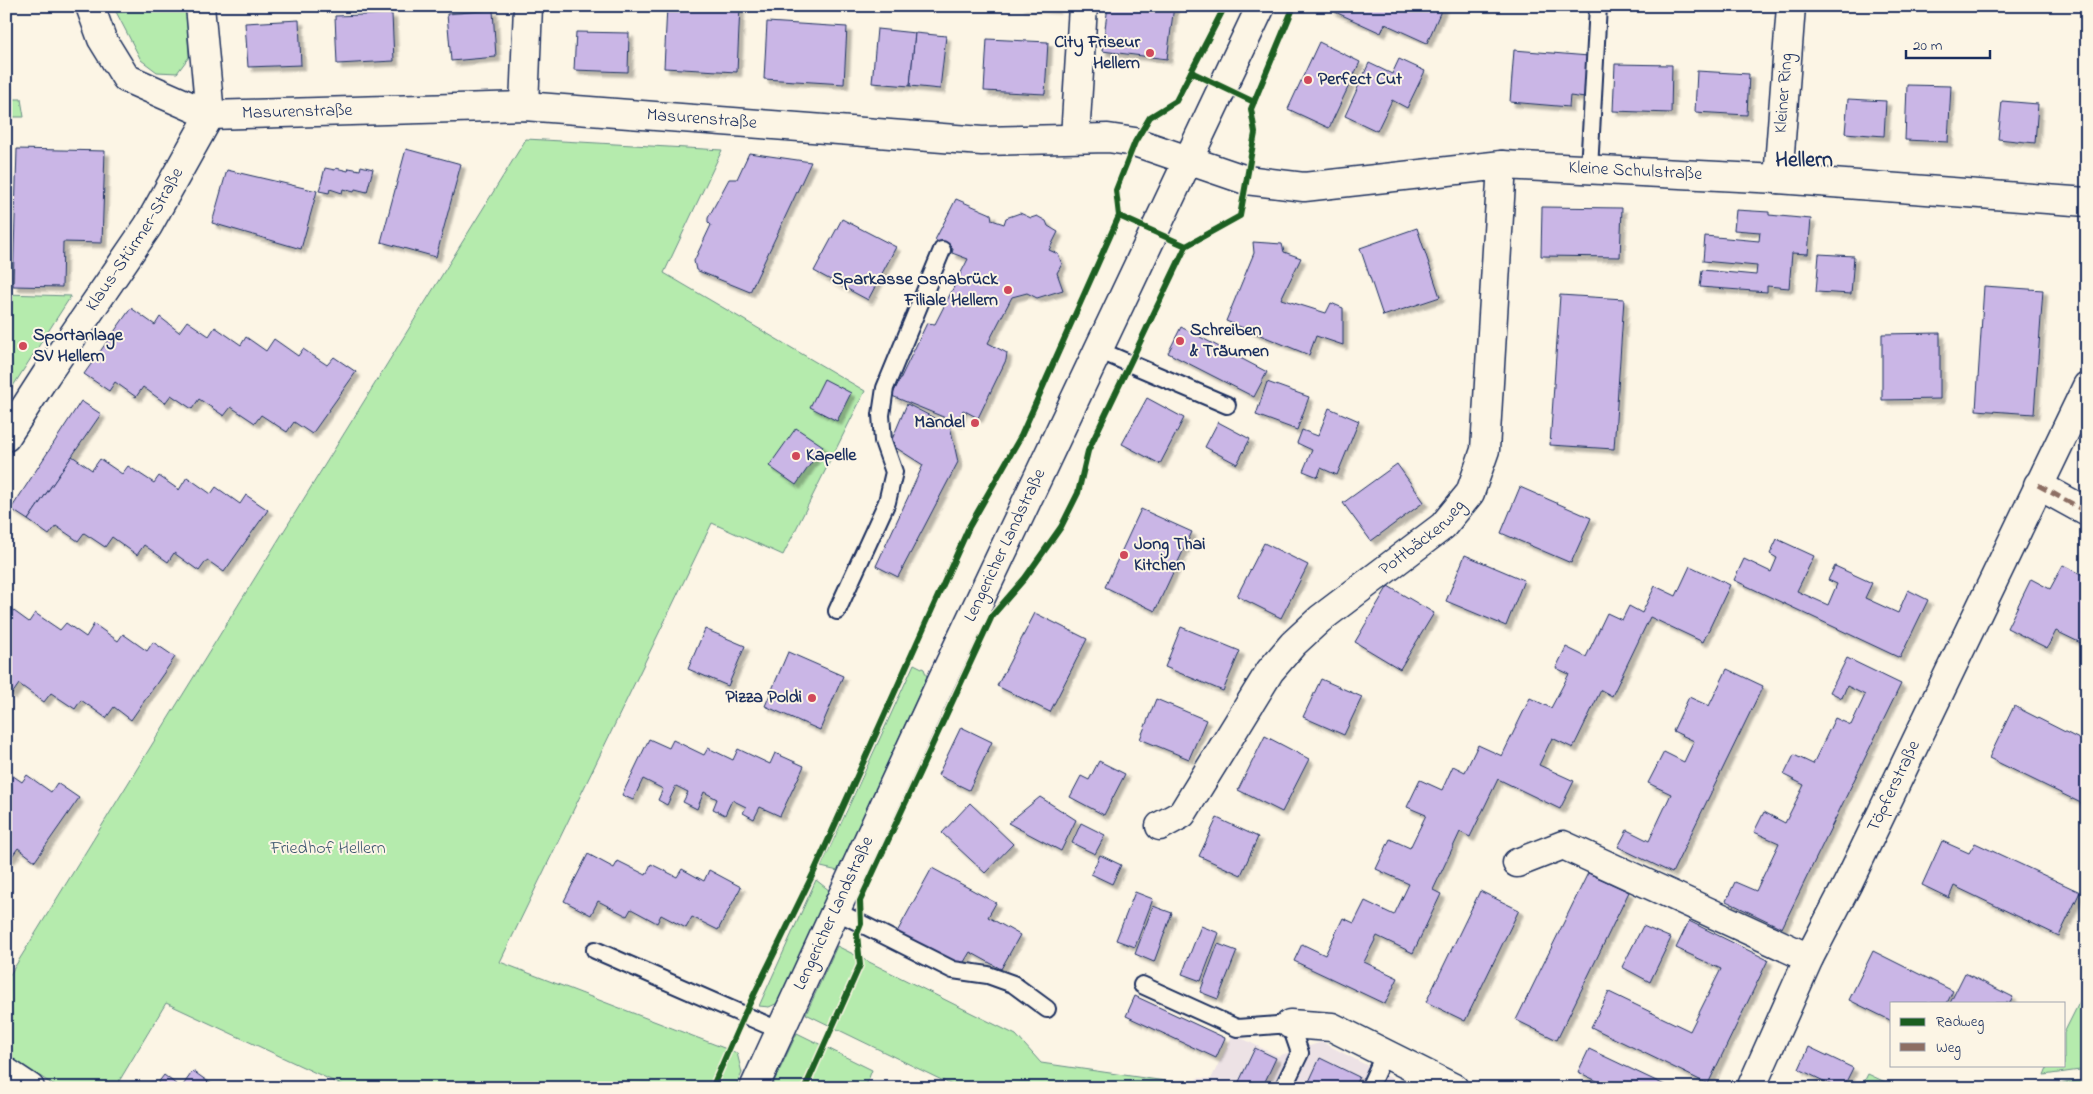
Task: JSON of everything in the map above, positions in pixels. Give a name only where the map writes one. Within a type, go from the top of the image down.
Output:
[{"type":"street","points":[[90,6],[102,39],[126,78],[210,115],[200,6]]},
{"type":"street","points":[[524,106],[528,6]]},
{"type":"street","points":[[1075,138],[1083,6]]},
{"type":"street","name":"Lengericher Landstraße","points":[[754,1088],[941,682],[1261,6]]},
{"type":"street","name":"Kleiner Ring","points":[[1778,179],[1791,6]]},
{"type":"street","name":"Masurenstraße","points":[[210,115],[524,106],[982,141],[1108,138],[1135,142],[1188,160]]},
{"type":"street","name":"Klaus-Stürmer-Straße","points":[[6,437],[148,226],[210,115]]},
{"type":"street","name":"Kleine Schulstraße","points":[[1188,160],[1246,180],[1304,187],[1502,165],[1778,179],[2087,202]]},
{"type":"street","name":"Pottbäckerweg","points":[[1160,826],[1182,814],[1270,672],[1293,644],[1320,619],[1443,526],[1470,493],[1485,450],[1502,165]]},
{"type":"street","name":"Töpferstraße","points":[[1751,1088],[1810,958],[1848,883],[2087,386]]},
{"type":"street","points":[[2038,485],[2087,512]]},
{"type":"street","points":[[1517,863],[1563,845],[1810,958]]},
{"type":"street","points":[[1290,1024],[1332,1026],[1452,1087]]},
{"type":"street","points":[[6,1072],[30,1088]]},
{"type":"lane","points":[[1589,169],[1598,6]]},
{"type":"lane","points":[[837,611],[887,502],[894,472],[883,442],[881,414],[885,388],[942,250]]},
{"type":"lane","points":[[1098,350],[1227,405]]},
{"type":"lane","points":[[836,911],[925,958],[953,970],[988,975],[1012,984],[1047,1009]]},
{"type":"lane","points":[[595,950],[781,1031]]},
{"type":"lane","points":[[1142,985],[1237,1028],[1290,1024],[1300,1053],[1283,1088]]},
{"type":"lane","points":[[1368,1088],[1385,1053]]},
{"type":"shaded area","points":[[1233,1034],[1278,1056],[1322,1042],[1410,1088],[1192,1088],[1197,1078],[1211,1079]]},
{"type":"green space","points":[[113,6],[186,6],[189,57],[177,73],[157,72],[141,60]]},
{"type":"green space","points":[[6,99],[21,99],[24,117],[6,117]]},
{"type":"green space","name":"Sportanlage SV Hellern","points":[[6,125],[9,125],[6,285]]},
{"type":"green space","name":"Friedhof Hellern","points":[[526,139],[722,150],[664,273],[865,391],[783,555],[712,523],[500,962],[737,1053],[742,1073],[735,1088],[348,1088],[166,1003],[115,1088],[58,1088],[6,1054],[6,981]]},
{"type":"green space","name":"Sportanlage SV Hellern","points":[[6,294],[71,296],[6,397]]},
{"type":"green space","points":[[914,664],[924,669],[927,677],[838,871],[821,867]]},
{"type":"green space","points":[[816,880],[830,891],[778,1003],[769,1007],[759,1006]]},
{"type":"green space","points":[[837,946],[1016,1035],[1041,1063],[1193,1085],[1192,1088],[958,1088],[806,1014]]},
{"type":"green space","points":[[2087,987],[2087,1069],[2044,1075],[2048,1066],[2066,1066],[2066,1029]]},
{"type":"green space","points":[[797,1033],[872,1070],[865,1088],[771,1088]]},
{"type":"green space","points":[[1868,1074],[1898,1088],[1861,1088]]},
{"type":"green space","points":[[2087,1080],[2087,1088],[2040,1088],[2041,1086]]},
{"type":"building","points":[[667,6],[740,6],[737,72],[664,68]]},
{"type":"building","points":[[1020,6],[1056,6],[1056,9]]},
{"type":"building","points":[[1108,6],[1174,6],[1167,59],[1102,51]]},
{"type":"building","points":[[1333,6],[1443,6],[1427,43],[1385,24],[1381,33],[1331,10]]},
{"type":"building","points":[[493,10],[496,57],[451,61],[447,14]]},
{"type":"building","points":[[392,14],[394,61],[337,64],[335,16]]},
{"type":"building","points":[[299,20],[301,65],[248,67],[245,23]]},
{"type":"building","points":[[767,22],[847,27],[844,84],[764,79]]},
{"type":"building","points":[[877,29],[915,33],[910,86],[872,83]]},
{"type":"building","points":[[576,32],[629,33],[628,72],[574,70]]},
{"type":"building","points":[[915,33],[946,36],[940,89],[910,86]]},
{"type":"building","points":[[987,39],[1048,42],[1045,94],[984,91]]},
{"type":"building","points":[[1319,42],[1360,62],[1329,128],[1288,109]]},
{"type":"building","points":[[1514,50],[1589,56],[1585,98],[1570,96],[1569,107],[1510,102]]},
{"type":"building","points":[[1399,59],[1425,71],[1407,108],[1392,100],[1377,131],[1345,116],[1369,63],[1392,74]]},
{"type":"building","points":[[1615,64],[1672,65],[1671,113],[1613,111]]},
{"type":"building","points":[[1697,71],[1749,74],[1747,115],[1695,112]]},
{"type":"building","points":[[1907,85],[1951,86],[1948,142],[1905,140]]},
{"type":"building","points":[[1848,99],[1886,101],[1884,136],[1845,133]]},
{"type":"building","points":[[2002,101],[2038,104],[2035,143],[1998,139]]},
{"type":"building","points":[[17,149],[105,151],[102,243],[63,242],[62,287],[13,286]]},
{"type":"building","points":[[406,149],[461,164],[436,257],[381,242]]},
{"type":"building","points":[[749,153],[811,162],[750,292],[696,270],[694,261],[711,225],[708,222],[708,218],[729,179],[737,179]]},
{"type":"building","points":[[361,166],[373,169],[367,192],[355,189],[354,192],[343,189],[342,193],[330,189],[329,193],[319,191],[325,168],[348,171],[349,168],[360,170]]},
{"type":"building","points":[[227,170],[317,191],[301,249],[212,223]]},
{"type":"building","points":[[956,199],[991,214],[992,220],[1004,224],[1006,218],[1020,213],[1031,218],[1037,216],[1046,221],[1048,226],[1058,232],[1049,250],[1058,254],[1062,264],[1057,273],[1063,290],[1037,298],[1027,293],[1012,297],[988,343],[1007,353],[1006,360],[978,418],[963,410],[958,423],[892,396],[927,323],[935,324],[968,259],[952,253],[953,249],[935,240]]},
{"type":"building","points":[[1542,207],[1622,208],[1620,257],[1541,256]]},
{"type":"building","points":[[1736,210],[1769,212],[1769,215],[1811,219],[1808,254],[1792,253],[1789,288],[1767,286],[1767,292],[1700,287],[1702,270],[1756,275],[1757,266],[1703,261],[1705,236],[1759,241],[1760,232],[1734,230]]},
{"type":"building","points":[[842,219],[896,247],[868,300],[814,271]]},
{"type":"building","points":[[1417,228],[1440,297],[1383,316],[1360,248]]},
{"type":"building","points":[[1253,242],[1282,244],[1284,252],[1301,258],[1281,299],[1326,313],[1331,303],[1343,308],[1343,345],[1316,336],[1309,355],[1226,321],[1254,253]]},
{"type":"building","points":[[1819,254],[1854,256],[1851,294],[1816,292]]},
{"type":"building","points":[[1984,286],[2043,290],[2034,414],[1976,410]]},
{"type":"building","points":[[1560,295],[1624,299],[1614,449],[1550,445]]},
{"type":"building","points":[[131,308],[155,325],[160,317],[179,332],[187,321],[209,336],[215,327],[241,345],[246,337],[266,351],[274,339],[298,356],[303,349],[327,365],[334,357],[356,372],[312,434],[294,422],[287,432],[261,415],[255,423],[231,407],[224,416],[199,399],[192,409],[171,395],[165,403],[143,387],[136,397],[115,382],[109,391],[84,374]]},
{"type":"building","points":[[1181,327],[1267,372],[1254,397],[1168,353]]},
{"type":"building","points":[[1940,333],[1940,399],[1882,400],[1882,334]]},
{"type":"building","points":[[824,379],[851,393],[837,421],[810,407]]},
{"type":"building","points":[[1267,382],[1309,397],[1297,430],[1256,415]]},
{"type":"building","points":[[1147,398],[1184,418],[1160,464],[1122,444]]},
{"type":"building","points":[[81,401],[101,414],[28,520],[11,509]]},
{"type":"building","points":[[907,404],[950,426],[958,462],[898,577],[876,566],[923,465],[890,444]]},
{"type":"building","points":[[1329,408],[1359,421],[1337,475],[1321,468],[1318,477],[1303,471],[1312,450],[1297,443],[1302,430],[1318,436]]},
{"type":"building","points":[[1218,422],[1250,439],[1237,464],[1205,447]]},
{"type":"building","name":"Kapelle","points":[[796,428],[823,446],[796,485],[769,466]]},
{"type":"building","points":[[72,456],[92,470],[100,459],[122,474],[128,466],[154,483],[159,476],[179,490],[187,477],[211,494],[216,487],[240,504],[246,495],[268,510],[224,572],[207,560],[199,571],[174,553],[168,562],[144,545],[137,555],[112,537],[105,547],[84,533],[78,541],[56,526],[49,535],[28,520]]},
{"type":"building","points":[[1397,464],[1424,502],[1371,541],[1343,503]]},
{"type":"building","points":[[1520,487],[1591,518],[1571,563],[1501,533]]},
{"type":"building","points":[[1141,509],[1192,532],[1155,611],[1105,587]]},
{"type":"building","points":[[1777,539],[1814,556],[1797,591],[1828,605],[1837,584],[1828,580],[1835,566],[1872,583],[1865,598],[1898,613],[1908,590],[1928,600],[1900,658],[1734,580],[1744,559],[1771,572],[1777,558],[1770,554]]},
{"type":"building","points":[[1264,543],[1308,565],[1281,618],[1237,596]]},
{"type":"building","points":[[1465,555],[1524,580],[1506,626],[1446,601]]},
{"type":"building","points":[[2063,565],[2087,577],[2087,646],[2056,631],[2047,648],[2007,628],[2031,579],[2050,589]]},
{"type":"building","points":[[1690,566],[1730,585],[1703,642],[1650,617],[1612,696],[1601,690],[1573,748],[1552,738],[1539,765],[1574,781],[1560,809],[1498,779],[1470,837],[1460,832],[1433,890],[1441,894],[1413,953],[1377,936],[1364,962],[1398,978],[1385,1004],[1294,961],[1302,944],[1325,955],[1343,918],[1354,923],[1365,901],[1394,915],[1409,884],[1376,869],[1390,839],[1410,848],[1426,815],[1407,807],[1420,780],[1442,790],[1453,766],[1465,772],[1478,745],[1502,756],[1530,698],[1551,708],[1569,674],[1556,668],[1566,647],[1586,657],[1607,613],[1622,620],[1629,606],[1642,613],[1655,586],[1676,596]]},
{"type":"building","points":[[1388,586],[1434,613],[1400,669],[1355,642]]},
{"type":"building","points":[[7,606],[29,622],[35,613],[60,630],[66,623],[86,637],[94,624],[118,641],[123,634],[147,651],[153,642],[175,657],[131,720],[114,707],[106,718],[81,700],[75,709],[51,693],[44,702],[19,684],[12,694],[6,691]]},
{"type":"building","points":[[1035,613],[1087,639],[1050,712],[997,686]]},
{"type":"building","points":[[1181,627],[1240,651],[1223,691],[1165,667]]},
{"type":"building","points":[[705,629],[745,646],[728,686],[688,669]]},
{"type":"building","points":[[788,652],[843,676],[820,730],[765,706]]},
{"type":"building","points":[[1847,658],[1901,684],[1782,928],[1726,901],[1735,882],[1756,891],[1779,843],[1754,832],[1764,812],[1785,823],[1804,785],[1784,775],[1794,755],[1813,764],[1835,718],[1851,725],[1865,695],[1847,686],[1842,698],[1830,692]]},
{"type":"building","points":[[1727,669],[1763,686],[1672,873],[1618,847],[1627,830],[1649,841],[1671,794],[1648,783],[1664,752],[1684,762],[1694,741],[1673,731],[1689,697],[1709,706]]},
{"type":"building","points":[[1321,679],[1362,697],[1344,735],[1303,717]]},
{"type":"building","points":[[1156,699],[1206,720],[1189,759],[1140,739]]},
{"type":"building","points":[[2014,706],[2087,743],[2087,806],[1989,758]]},
{"type":"building","points":[[961,727],[992,742],[969,790],[938,775]]},
{"type":"building","points":[[1265,736],[1309,759],[1282,812],[1238,790]]},
{"type":"building","points":[[649,739],[669,748],[673,740],[704,755],[708,748],[733,760],[738,749],[770,764],[775,753],[804,766],[780,816],[760,807],[754,819],[743,813],[746,807],[732,800],[725,815],[713,809],[717,799],[704,792],[697,809],[683,802],[688,792],[676,786],[667,805],[658,800],[663,789],[643,779],[633,800],[622,795]]},
{"type":"building","points":[[1099,761],[1125,774],[1104,815],[1070,797],[1081,776],[1089,780]]},
{"type":"building","points":[[6,771],[22,782],[27,775],[51,792],[57,783],[79,798],[35,861],[18,848],[10,859],[6,856]]},
{"type":"building","points":[[1040,797],[1076,820],[1061,851],[1008,823]]},
{"type":"building","points":[[970,803],[1013,844],[985,873],[942,833]]},
{"type":"building","points":[[1217,818],[1258,837],[1241,875],[1199,856]]},
{"type":"building","points":[[1081,823],[1105,835],[1095,854],[1072,843]]},
{"type":"building","points":[[1942,841],[1969,853],[1975,843],[2080,892],[2059,936],[1954,886],[1949,898],[1922,885]]},
{"type":"building","points":[[588,854],[614,868],[618,861],[646,875],[651,864],[677,877],[682,869],[704,881],[709,870],[741,887],[718,930],[692,917],[686,928],[661,915],[657,923],[631,909],[627,916],[598,901],[591,915],[564,901]]},
{"type":"building","points":[[1100,855],[1121,865],[1112,884],[1091,874]]},
{"type":"building","points":[[932,868],[996,903],[988,917],[1020,935],[1001,969],[970,952],[961,967],[897,932]]},
{"type":"building","points":[[1588,873],[1629,892],[1557,1040],[1516,1020]]},
{"type":"building","points":[[1480,891],[1519,910],[1465,1021],[1426,1002]]},
{"type":"building","points":[[1135,892],[1153,899],[1135,947],[1116,940]]},
{"type":"building","points":[[1153,906],[1172,913],[1154,962],[1135,954]]},
{"type":"building","points":[[1689,921],[1768,960],[1708,1084],[1591,1027],[1609,992],[1690,1031],[1721,969],[1676,948]]},
{"type":"building","points":[[1201,926],[1219,933],[1201,981],[1182,974]]},
{"type":"building","points":[[1643,926],[1671,938],[1650,982],[1622,967]]},
{"type":"building","points":[[1218,944],[1237,951],[1218,999],[1200,992]]},
{"type":"building","points":[[1873,951],[1953,991],[1948,1002],[1890,1002],[1890,1020],[1849,1000]]},
{"type":"building","points":[[1965,973],[2013,997],[2010,1002],[1950,1002]]},
{"type":"building","points":[[1135,996],[1225,1038],[1216,1058],[1126,1016]]},
{"type":"building","points":[[1809,1047],[1853,1068],[1843,1088],[1838,1088],[1799,1069]]},
{"type":"building","points":[[1255,1048],[1276,1058],[1262,1088],[1236,1088]]},
{"type":"building","points":[[1589,1049],[1671,1088],[1612,1088],[1578,1072]]},
{"type":"building","points":[[1320,1058],[1359,1077],[1353,1088],[1306,1088]]},
{"type":"building","points":[[193,1071],[217,1088],[181,1088]]},
{"type":"building","points":[[164,1075],[181,1088],[154,1088]]},
{"type":"marked path","points":[[2038,485],[2087,512]]},
{"type":"cycle path","points":[[712,1088],[744,1015],[813,874],[969,527],[1021,436],[1119,216],[1116,190],[1135,142],[1150,117],[1176,101],[1225,6]]},
{"type":"cycle path","points":[[805,1088],[860,965],[857,934],[861,924],[860,901],[992,616],[1025,578],[1061,527],[1078,493],[1088,451],[1186,246],[1240,216],[1255,133],[1251,109],[1294,6]]},
{"type":"cycle path","points":[[1191,72],[1254,102]]},
{"type":"cycle path","points":[[1119,216],[1186,246]]},
{"type":"place","name":"City Friseur Hellern","points":[[1150,53]]},
{"type":"place","name":"Perfect Cut","points":[[1308,80]]},
{"type":"place","name":"Sparkasse Osnabrück Filiale Hellern","points":[[1008,290]]},
{"type":"place","name":"Schreiben & Träumen","points":[[1180,341]]},
{"type":"place","name":"Sportanlage SV Hellern","points":[[23,346]]},
{"type":"place","name":"Mandel","points":[[975,423]]},
{"type":"place","name":"Kapelle","points":[[796,456]]},
{"type":"place","name":"Jong Thai Kitchen","points":[[1124,555]]},
{"type":"place","name":"Pizza Poldi","points":[[812,698]]},
{"type":"district","name":"Hellern","points":[[1804,161]]}]
